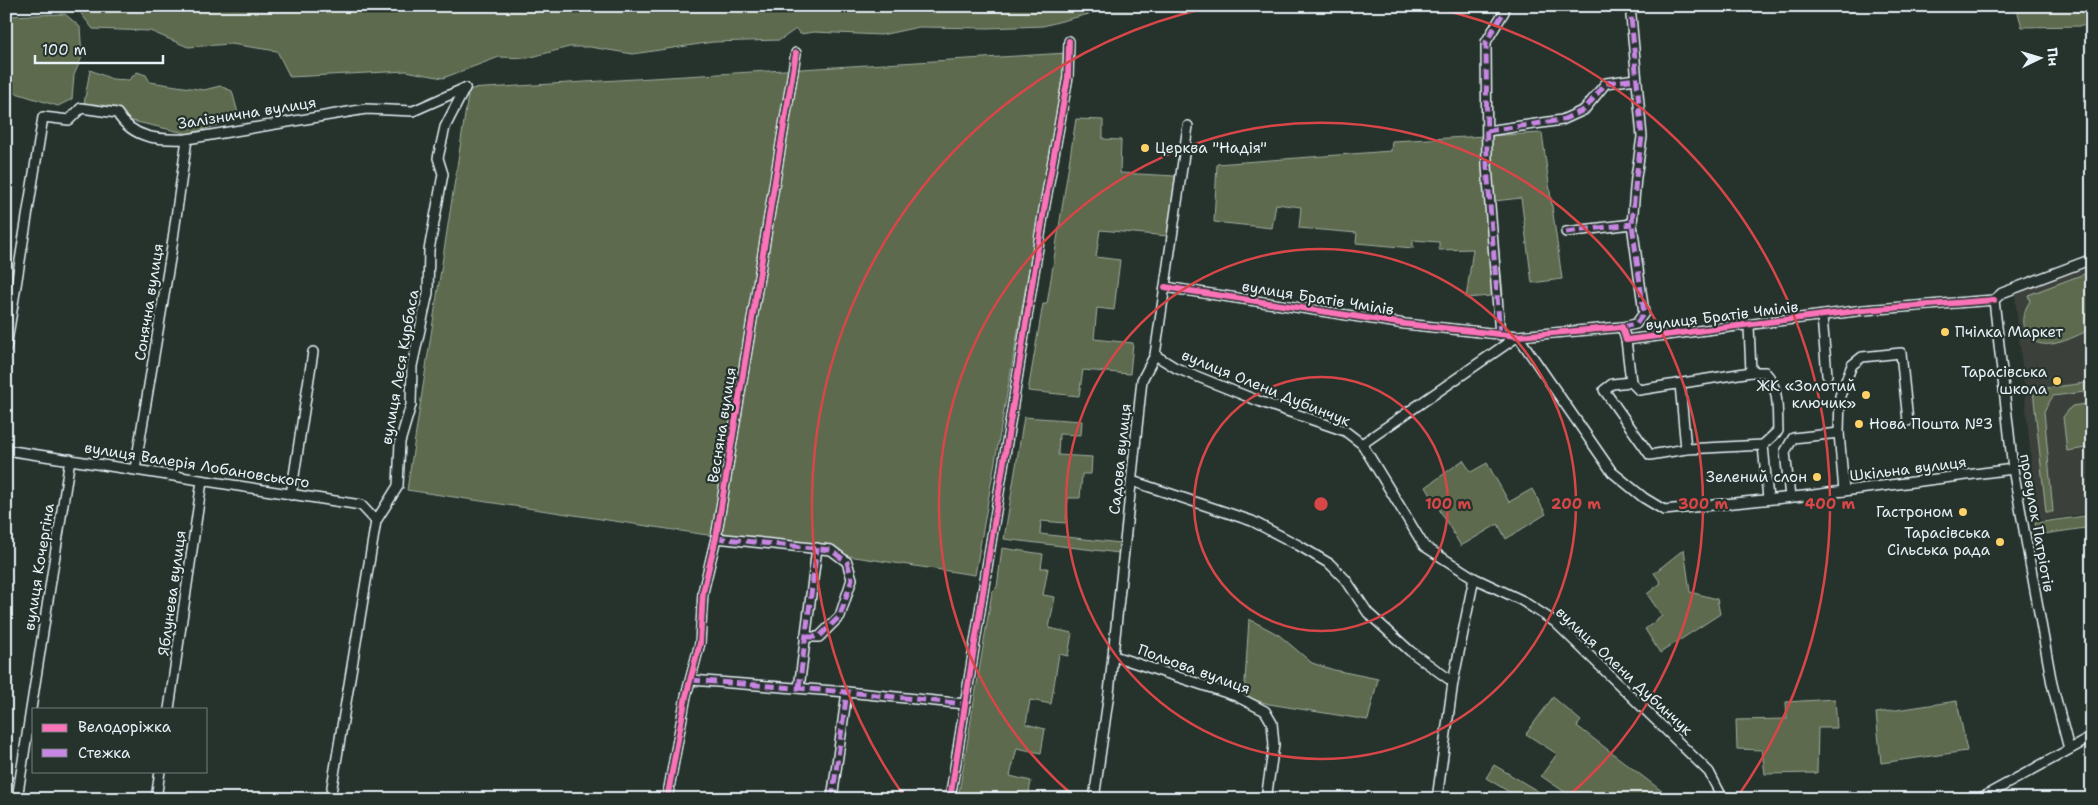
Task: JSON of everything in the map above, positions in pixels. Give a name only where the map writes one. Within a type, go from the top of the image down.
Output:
[{"type":"street","points":[[1500,335],[1487,166],[1486,42],[1504,12]]},
{"type":"street","points":[[1622,327],[1636,324],[1644,313],[1632,224],[1642,137],[1631,16]]},
{"type":"street","points":[[950,799],[1044,210],[1068,77],[1069,41]]},
{"type":"street","name":"Весняна вулиця","points":[[667,799],[700,643],[703,592],[716,538],[796,53]]},
{"type":"street","points":[[1487,131],[1562,120],[1584,110],[1606,84],[1636,79]]},
{"type":"street","name":"Залізнична вулиця","points":[[6,348],[44,117],[69,120],[81,108],[116,113],[124,125],[138,134],[165,140],[187,139],[366,109],[413,112],[465,88]]},
{"type":"street","name":"вулиця Леся Курбаса","points":[[330,799],[376,521],[398,486],[400,442],[411,405],[412,366],[428,292],[429,250],[443,174],[438,158],[445,127],[465,88]]},
{"type":"street","name":"Садова вулиця","points":[[1094,799],[1114,656],[1142,380],[1155,355],[1188,126]]},
{"type":"street","name":"Сонячна вулиця","points":[[135,469],[171,253],[187,139]]},
{"type":"street","points":[[1566,232],[1632,224]]},
{"type":"street","points":[[1994,300],[2002,293],[2092,259]]},
{"type":"street","name":"вулиця Братів Чмілів","points":[[1165,287],[1405,324],[1500,335],[1518,336],[1622,327],[1626,340],[1822,317],[1864,310],[1994,300]]},
{"type":"street","name":"провулок Патріотів","points":[[1994,300],[2013,469],[2052,684],[2068,749]]},
{"type":"street","points":[[1822,317],[1828,375]]},
{"type":"street","points":[[1748,326],[1751,372]]},
{"type":"street","points":[[1362,444],[1518,336]]},
{"type":"street","name":"Шкільна вулиця","points":[[1518,336],[1612,472],[1644,498],[1664,510],[1844,491],[2013,469]]},
{"type":"street","points":[[1626,340],[1631,382],[1639,390],[1751,372],[1766,372],[1775,388],[1778,431],[1763,445],[1686,449],[1650,455],[1604,390],[1612,384],[1631,382]]},
{"type":"street","points":[[291,495],[313,352]]},
{"type":"street","points":[[1844,491],[1838,433],[1840,396],[1852,365],[1862,357],[1901,353],[1908,421]]},
{"type":"street","name":"вулиця Олени Дубинчук","points":[[1155,355],[1176,368],[1261,402],[1345,431],[1362,444],[1424,546],[1474,578],[1521,600],[1555,622],[1709,772],[1723,799]]},
{"type":"street","points":[[1680,384],[1686,449]]},
{"type":"street","points":[[1790,497],[1785,452],[1793,438],[1838,433]]},
{"type":"street","points":[[1763,445],[1768,499]]},
{"type":"street","name":"вулиця Валерія Лобановського","points":[[6,450],[361,505],[376,521]]},
{"type":"street","name":"вулиця Кочергіна","points":[[17,799],[70,459]]},
{"type":"street","name":"Яблунева вулиця","points":[[169,708],[202,481]]},
{"type":"street","points":[[1132,481],[1252,521],[1330,564],[1346,580],[1368,613],[1410,651],[1453,682]]},
{"type":"street","points":[[716,538],[831,550],[847,562],[852,579],[840,616],[819,637],[805,637]]},
{"type":"street","points":[[798,688],[817,548]]},
{"type":"street","points":[[1437,799],[1453,682],[1474,578]]},
{"type":"street","name":"Польова вулиця","points":[[1114,656],[1236,696],[1265,711],[1272,723],[1274,745],[1266,799]]},
{"type":"street","points":[[691,680],[847,692],[965,704]]},
{"type":"street","points":[[832,799],[847,692]]},
{"type":"street","points":[[1979,799],[2092,737]]},
{"type":"street","points":[[156,799],[160,772]]},
{"type":"shaded area","name":"Тарасівська школа","points":[[2092,265],[2092,513],[2037,521],[2015,294]]},
{"type":"green space","points":[[110,6],[369,11],[397,6],[1281,6],[1100,11],[1043,26],[988,28],[919,27],[881,35],[814,32],[800,34],[796,29],[780,40],[713,42],[633,54],[590,47],[569,47],[528,58],[499,57],[443,78],[406,71],[290,77],[277,51],[231,44],[188,47],[150,31],[93,29],[79,11]]},
{"type":"green space","points":[[1736,6],[1866,6],[1853,12]]},
{"type":"green space","points":[[2016,6],[2092,6],[2092,22],[2083,26],[2022,27]]},
{"type":"green space","points":[[65,14],[80,27],[82,57],[74,75],[72,99],[58,106],[6,90],[6,16]]},
{"type":"green space","points":[[1067,53],[975,575],[407,490],[469,89]]},
{"type":"green space","points":[[90,70],[112,79],[129,80],[137,72],[146,75],[150,82],[204,90],[220,86],[232,91],[238,113],[218,125],[189,134],[89,111],[84,104]]},
{"type":"green space","points":[[1076,119],[1103,120],[1103,139],[1121,140],[1120,173],[1175,176],[1168,236],[1100,230],[1096,257],[1120,260],[1114,310],[1097,308],[1094,339],[1133,343],[1130,374],[1083,370],[1079,396],[1028,391],[1043,304],[1047,304]]},
{"type":"green space","points":[[1542,133],[1562,279],[1532,283],[1521,198],[1494,201],[1503,295],[1466,298],[1473,249],[1439,250],[1439,242],[1413,240],[1413,248],[1356,243],[1357,233],[1299,228],[1301,207],[1276,204],[1272,228],[1214,222],[1217,164],[1391,151],[1392,141]]},
{"type":"green space","points":[[2092,271],[2092,329],[2056,343],[2039,343],[2031,339],[2025,331],[2023,323],[2024,312],[2030,301],[2028,295]]},
{"type":"green space","points":[[2092,382],[2092,391],[2053,396],[2044,411],[2053,512],[2046,512],[2033,390]]},
{"type":"green space","points":[[2092,403],[2092,447],[2067,451],[2063,417],[2072,406]]},
{"type":"green space","points":[[1024,417],[1082,421],[1081,435],[1059,434],[1058,455],[1092,457],[1091,474],[1082,474],[1080,498],[1068,498],[1066,523],[1041,521],[1040,534],[1120,543],[1119,553],[1004,539]]},
{"type":"green space","points":[[1463,460],[1471,472],[1487,463],[1509,502],[1532,489],[1546,514],[1506,539],[1498,524],[1461,546],[1426,487]]},
{"type":"green space","points":[[2092,515],[2092,527],[2037,535],[2035,523]]},
{"type":"green space","points":[[1002,548],[1043,554],[1041,568],[1048,568],[1043,595],[1055,597],[1049,628],[1072,633],[1068,656],[1059,654],[1051,704],[1030,700],[1026,724],[1045,729],[1041,753],[1017,748],[1010,776],[1031,781],[1028,799],[958,799],[992,592],[997,587]]},
{"type":"green space","points":[[1684,549],[1690,592],[1717,599],[1720,614],[1660,653],[1645,629],[1662,616],[1647,594],[1661,583],[1654,573]]},
{"type":"green space","points":[[1249,619],[1279,635],[1312,663],[1334,670],[1378,679],[1368,720],[1269,704],[1244,697]]},
{"type":"green space","points":[[1553,697],[1581,721],[1577,726],[1667,795],[1665,799],[1575,799],[1541,776],[1557,754],[1526,734]]},
{"type":"green space","points":[[1835,699],[1837,728],[1818,728],[1817,773],[1765,774],[1762,750],[1737,749],[1736,720],[1787,719],[1786,702]]},
{"type":"green space","points":[[1957,701],[1967,751],[1881,763],[1876,713]]},
{"type":"green space","points":[[1494,765],[1551,799],[1521,799],[1486,778]]},
{"type":"marked path","points":[[1500,335],[1487,166],[1486,42],[1504,12]]},
{"type":"marked path","points":[[1622,327],[1636,324],[1644,313],[1632,224],[1642,137],[1631,16]]},
{"type":"marked path","points":[[1487,131],[1562,120],[1584,110],[1606,83],[1636,79]]},
{"type":"marked path","points":[[1566,232],[1632,224]]},
{"type":"marked path","points":[[716,538],[831,550],[847,562],[852,579],[840,616],[819,637],[805,637]]},
{"type":"marked path","points":[[799,688],[817,548]]},
{"type":"marked path","points":[[691,680],[847,692],[965,704]]},
{"type":"marked path","points":[[832,799],[847,692]]},
{"type":"cycle path","points":[[950,799],[1044,210],[1068,77],[1069,41]]},
{"type":"cycle path","points":[[667,799],[686,696],[700,643],[703,592],[716,538],[796,53]]},
{"type":"cycle path","points":[[1165,287],[1405,324],[1518,336],[1622,327],[1626,340],[1864,310],[1994,300]]},
{"type":"place","name":"Церква \"Надія\"","points":[[1145,148]]},
{"type":"place","name":"Пчілка Маркет","points":[[1945,332]]},
{"type":"place","name":"Тарасівська школа","points":[[2057,381]]},
{"type":"place","name":"ЖК «Золотий ключик»","points":[[1866,395]]},
{"type":"place","name":"Нова Пошта №3","points":[[1859,424]]},
{"type":"place","name":"Зелений слон","points":[[1817,477]]},
{"type":"place","name":"Гастроном","points":[[1963,512]]},
{"type":"place","name":"Тарасівська Сільська рада","points":[[2000,542]]}]
